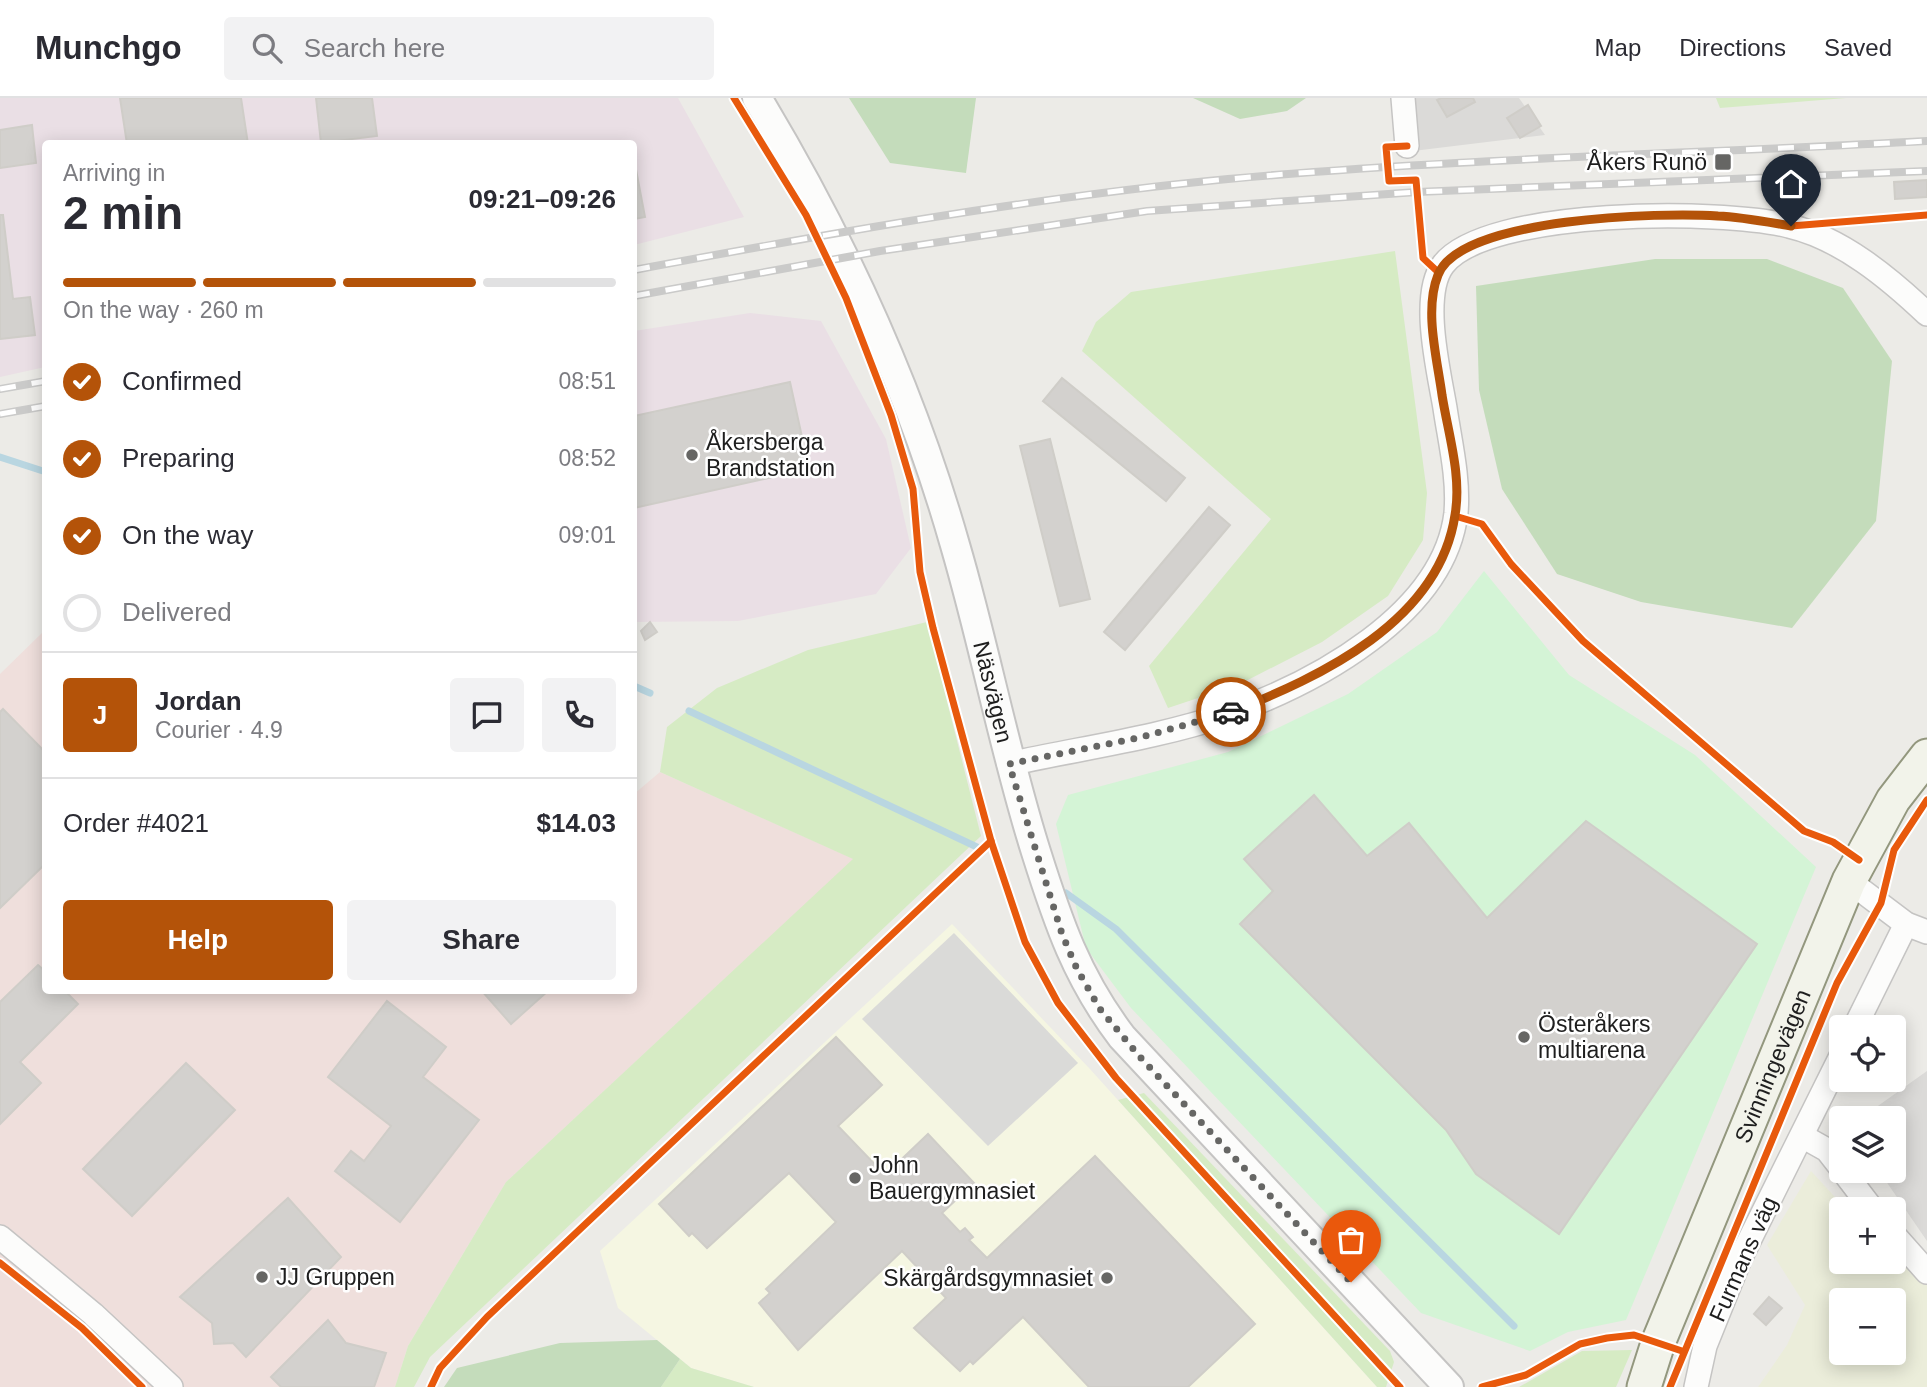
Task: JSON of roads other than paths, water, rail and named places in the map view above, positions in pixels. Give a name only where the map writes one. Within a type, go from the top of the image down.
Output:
[{"type":"main road","name":"Svinningevägen","points":[[1644,1387],[1658,1343],[1849,881],[1893,800],[1927,756]]},
{"type":"street","name":"Näsvägen","points":[[757,98],[804,177],[845,257],[909,403],[956,548],[1009,764],[1062,934],[1077,969],[1100,1009],[1140,1057],[1450,1387]]},
{"type":"street","points":[[1403,98],[1407,146]]},
{"type":"street","points":[[1009,764],[1180,727],[1227,714],[1269,697],[1340,660],[1376,634],[1419,595],[1436,569],[1455,516],[1456,480],[1433,330],[1433,290],[1443,264],[1472,244],[1551,224],[1634,216],[1717,216],[1791,226],[1844,249],[1896,285],[1927,314]]},
{"type":"street","points":[[1849,881],[1917,928],[1863,1015]]},
{"type":"street","name":"Furmans väg","points":[[1696,1387],[1696,1375],[1719,1308],[1766,1205],[1829,1081]]},
{"type":"street","points":[[1802,1136],[1829,1153]]},
{"type":"street","points":[[0,1237],[93,1314],[171,1387]]},
{"type":"street","points":[[1906,1248],[1927,1272]]},
{"type":"waterway","points":[[0,457],[42,471]]},
{"type":"waterway","points":[[637,687],[650,693]]},
{"type":"waterway","points":[[689,711],[979,848]]},
{"type":"waterway","points":[[1066,893],[1116,929],[1514,1326]]},
{"type":"railway","points":[[637,269],[930,218],[1079,196],[1228,179],[1490,161],[1927,141]]},
{"type":"railway","points":[[637,295],[880,251],[1147,211],[1417,192],[1927,171]]},
{"type":"railway","points":[[0,389],[42,382]]},
{"type":"railway","points":[[0,414],[42,407]]},
{"type":"place","name":"Åkers Runö","points":[[1723,162]]},
{"type":"place","name":"Åkersberga Brandstation","points":[[692,455]]},
{"type":"place","name":"Österåkers multiarena","points":[[1524,1037]]},
{"type":"place","name":"John Bauergymnasiet","points":[[855,1178]]},
{"type":"place","name":"JJ Gruppen","points":[[262,1277]]},
{"type":"place","name":"Skärgårdsgymnasiet","points":[[1107,1278]]}]
